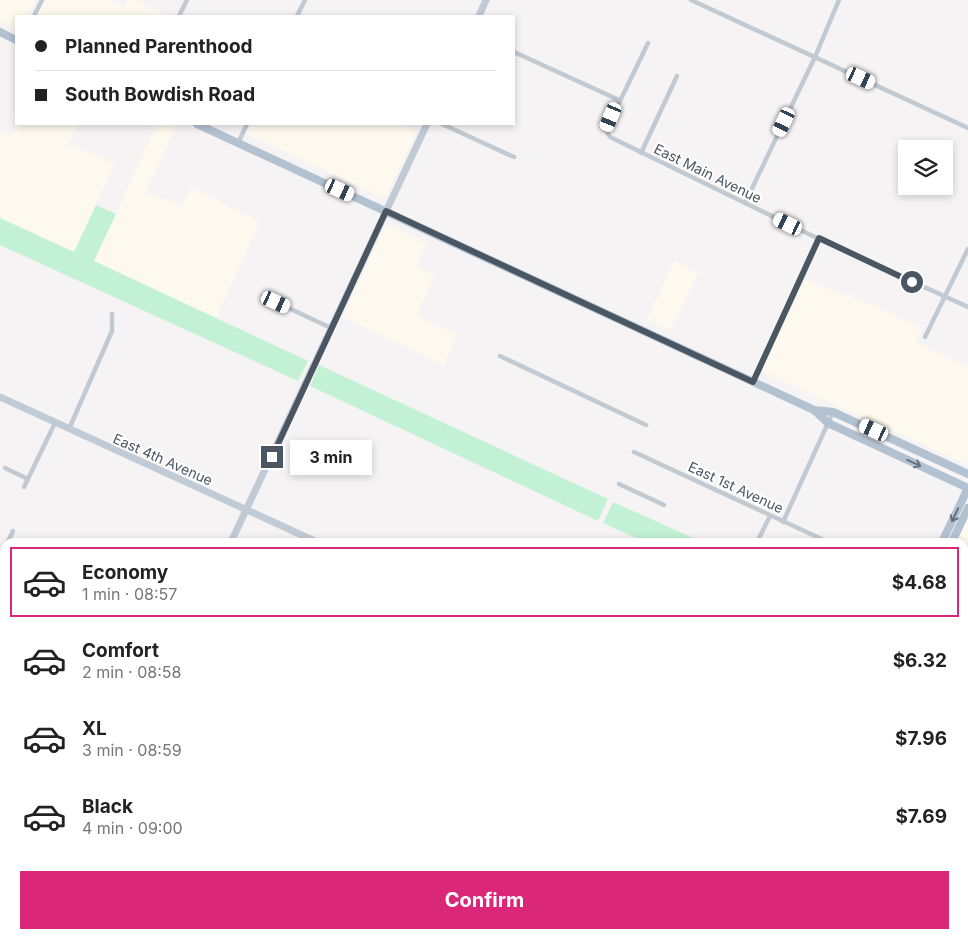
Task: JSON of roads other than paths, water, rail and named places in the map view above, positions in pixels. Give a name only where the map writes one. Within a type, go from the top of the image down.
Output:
[{"type":"main road","points":[[0,32],[15,40]]},
{"type":"main road","points":[[199,125],[814,410],[828,423],[968,488],[944,538]]},
{"type":"main road","points":[[814,410],[833,412],[968,474]]},
{"type":"main road","points":[[954,538],[968,508]]},
{"type":"street","points":[[34,15],[42,0]]},
{"type":"street","points":[[180,15],[187,0]]},
{"type":"street","points":[[298,15],[305,0]]},
{"type":"street","points":[[478,15],[486,0]]},
{"type":"street","points":[[692,0],[968,128]]},
{"type":"street","points":[[745,203],[815,57],[839,0]]},
{"type":"street","points":[[515,52],[620,100],[648,44]]},
{"type":"street","points":[[641,153],[677,76]]},
{"type":"street","name":"East Main Avenue","points":[[620,100],[606,130],[610,137],[968,308]]},
{"type":"street","points":[[238,142],[246,125]]},
{"type":"street","points":[[233,538],[428,125]]},
{"type":"street","points":[[444,125],[514,157]]},
{"type":"street","points":[[753,382],[819,238]]},
{"type":"street","points":[[925,337],[968,249]]},
{"type":"street","points":[[264,296],[331,328]]},
{"type":"street","points":[[69,430],[112,331],[112,314]]},
{"type":"street","points":[[500,356],[646,425]]},
{"type":"street","name":"East 4th Avenue","points":[[0,396],[69,430],[308,538]]},
{"type":"street","points":[[783,522],[833,412]]},
{"type":"street","points":[[24,486],[55,423]]},
{"type":"street","name":"East 1st Avenue","points":[[634,452],[819,538]]},
{"type":"street","points":[[5,468],[28,479]]},
{"type":"street","points":[[619,484],[664,505]]},
{"type":"street","points":[[759,538],[770,516]]},
{"type":"street","points":[[10,538],[13,531]]}]
